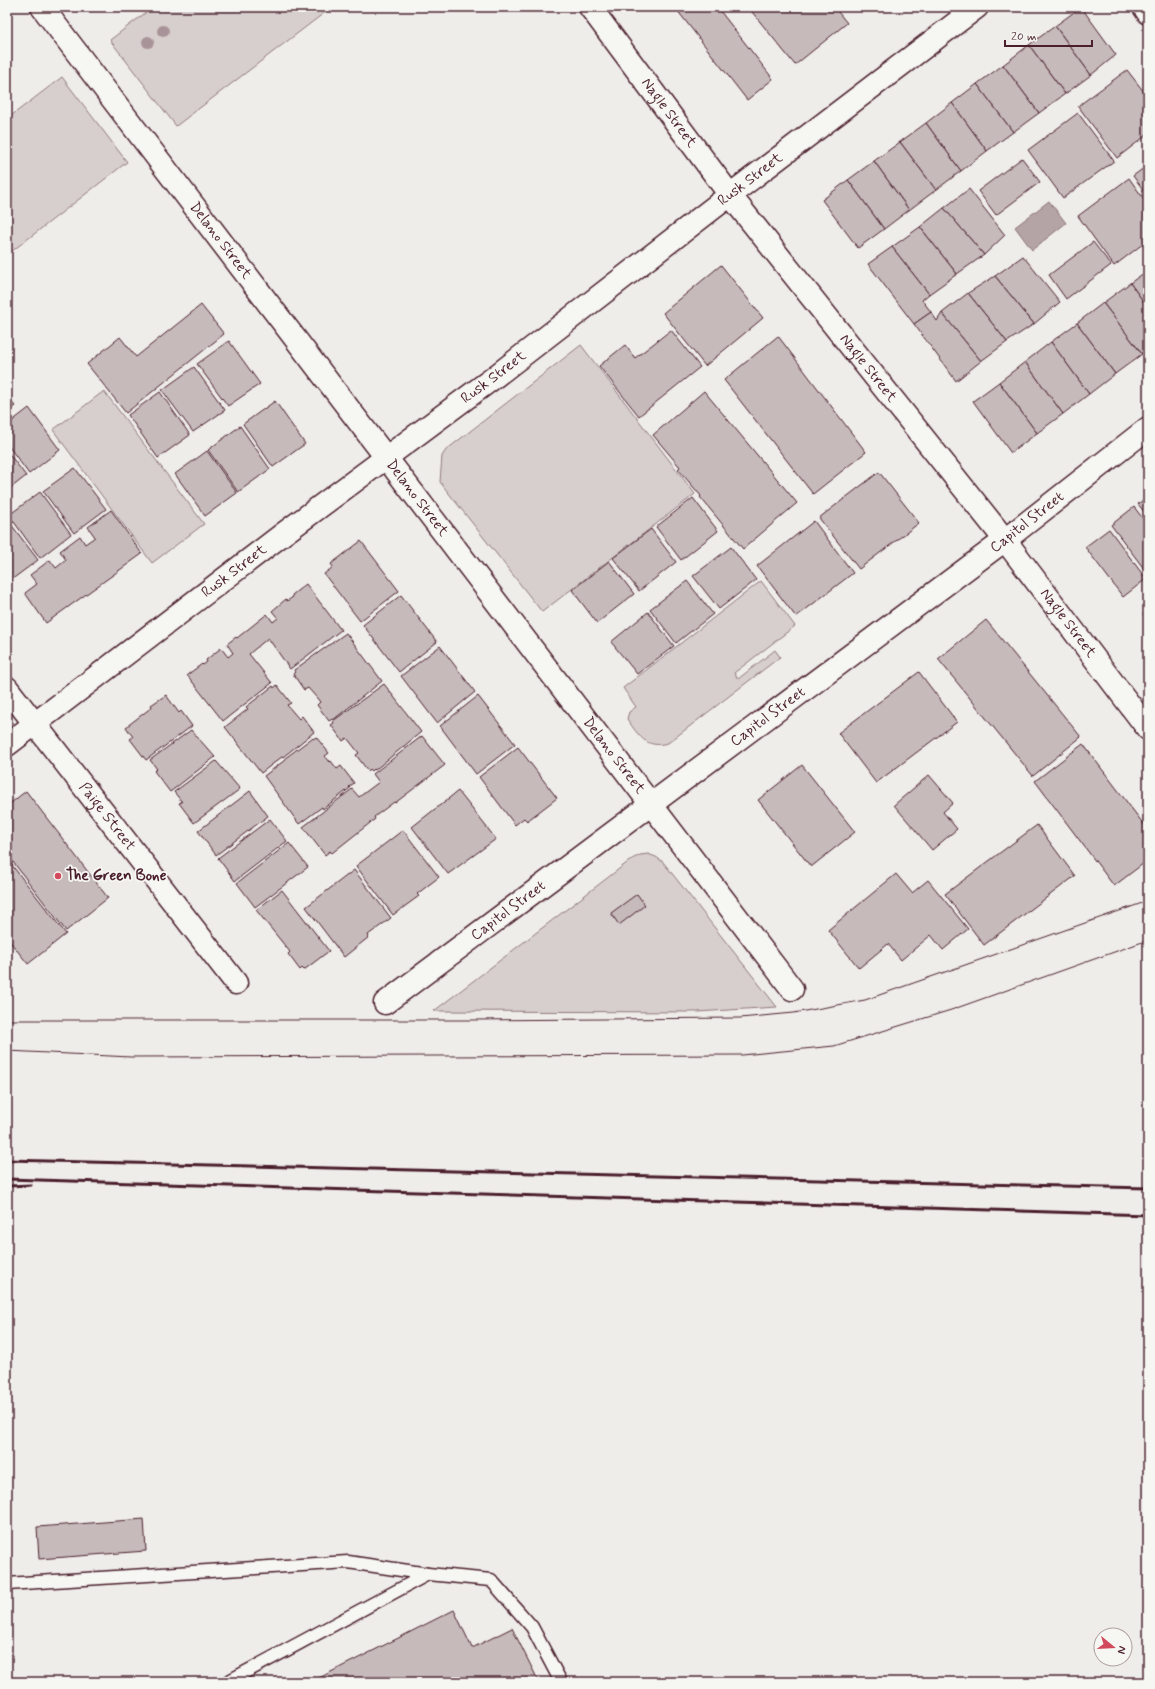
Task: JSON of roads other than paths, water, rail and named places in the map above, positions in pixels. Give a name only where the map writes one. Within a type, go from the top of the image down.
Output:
[{"type":"street","name":"Delano Street","points":[[42,7],[792,989]]},
{"type":"street","name":"Nagle Street","points":[[590,7],[730,195],[1005,540],[1148,729]]},
{"type":"street","name":"Rusk Street","points":[[7,745],[283,534],[499,374],[730,195],[977,7]]},
{"type":"street","points":[[1144,7],[1148,13]]},
{"type":"street","name":"Capitol Street","points":[[385,1003],[1005,540],[1148,428]]},
{"type":"street","name":"Paige Street","points":[[7,688],[236,983]]},
{"type":"lane","points":[[7,1584],[348,1562],[428,1574],[491,1580],[532,1627],[561,1682]]},
{"type":"lane","points":[[227,1682],[428,1574]]},
{"type":"tram line","points":[[7,1020],[470,1020],[740,1018],[794,1013],[865,1000],[1148,901]]},
{"type":"tram line","points":[[7,1051],[131,1057],[742,1055],[834,1046],[951,1010],[1148,940]]},
{"type":"railway","points":[[7,1160],[1148,1188]]},
{"type":"railway","points":[[7,1179],[1148,1215]]},
{"type":"railway","points":[[7,1186],[31,1185]]},
{"type":"place","name":"The Green Bone","points":[[58,876]]}]
